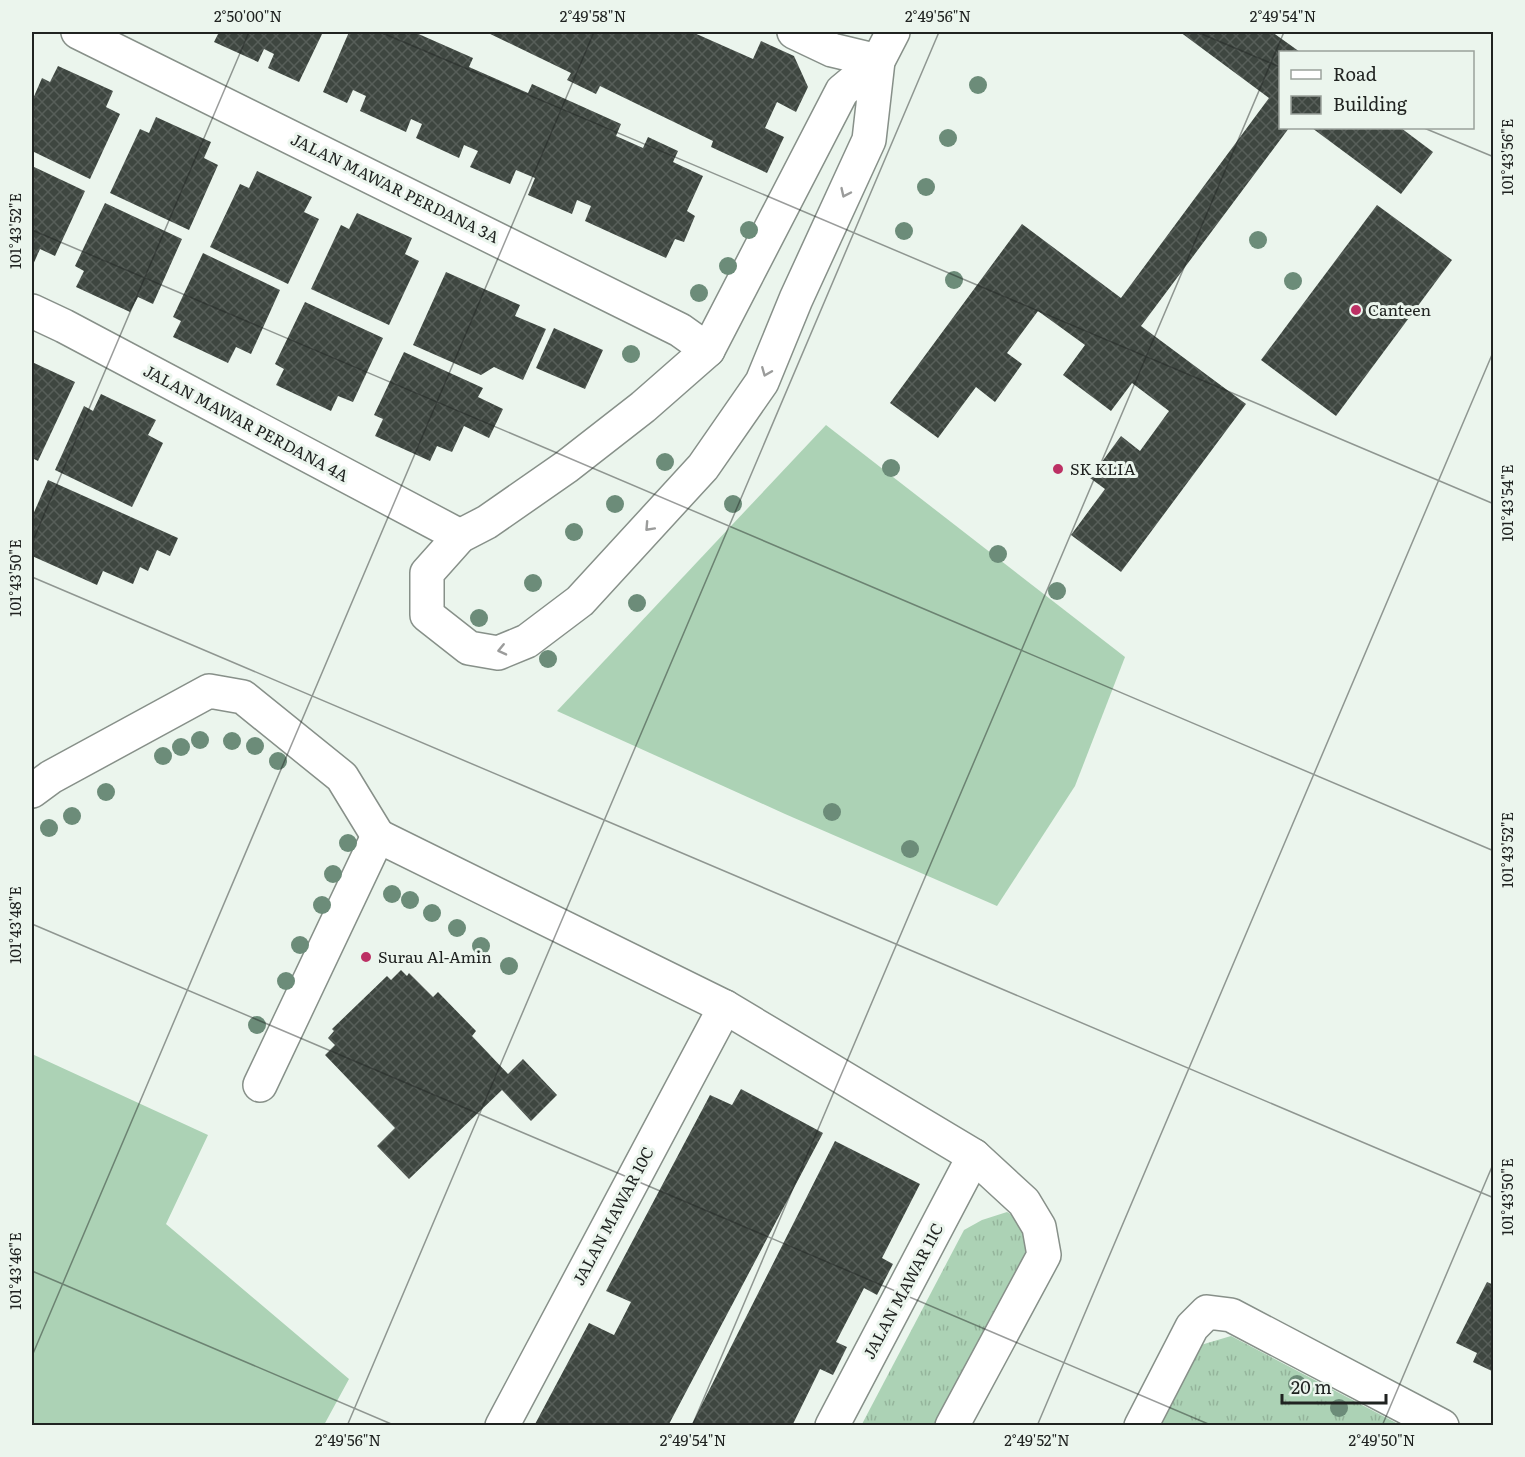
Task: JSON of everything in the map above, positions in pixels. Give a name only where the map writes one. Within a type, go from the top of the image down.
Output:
[{"type":"street","name":"JALAN MAWAR PERDANA 3A","points":[[78,32],[680,330],[708,350]]},
{"type":"street","points":[[794,32],[832,50],[878,61]]},
{"type":"street","points":[[878,61],[842,91],[708,350],[644,407],[566,467],[487,522],[460,536],[427,573],[427,615],[469,648],[498,653],[527,641],[580,601],[704,468],[762,382],[796,299],[869,140],[878,61],[893,32]]},
{"type":"street","name":"JALAN MAWAR PERDANA 4A","points":[[32,311],[460,536]]},
{"type":"street","points":[[32,791],[51,777],[209,691],[243,697],[342,777],[378,836],[725,1007],[974,1156],[1024,1202],[1039,1227],[1044,1255],[952,1425]]},
{"type":"street","points":[[260,1085],[378,836]]},
{"type":"street","name":"JALAN MAWAR 10C","points":[[502,1425],[725,1007]]},
{"type":"street","name":"JALAN MAWAR 11C","points":[[832,1425],[974,1156]]},
{"type":"street","points":[[1142,1425],[1192,1327],[1207,1312],[1231,1315],[1442,1425]]},
{"type":"green space","points":[[826,425],[1125,657],[1075,786],[997,906],[557,711]]},
{"type":"green space","points":[[32,1054],[208,1135],[166,1224],[349,1379],[324,1425],[32,1425]]},
{"type":"green space","points":[[1007,1212],[1023,1221],[1031,1240],[1022,1269],[940,1425],[861,1426],[964,1230],[982,1220]]},
{"type":"green space","points":[[1231,1336],[1400,1425],[1152,1426],[1194,1347]]},
{"type":"building","points":[[219,32],[323,32],[299,82],[268,68],[274,54],[264,49],[258,62],[214,42]]},
{"type":"building","points":[[349,32],[414,32],[473,58],[469,67],[528,93],[532,84],[621,124],[616,136],[643,148],[648,137],[678,151],[673,162],[703,176],[687,211],[695,216],[684,242],[675,239],[666,258],[585,221],[591,206],[577,200],[572,214],[528,195],[535,178],[516,170],[510,184],[470,167],[478,151],[464,145],[459,158],[416,138],[422,124],[411,119],[406,132],[360,111],[366,96],[353,90],[347,103],[323,92]]},
{"type":"building","points":[[486,32],[692,32],[753,59],[761,41],[794,56],[808,87],[796,112],[777,102],[765,128],[784,137],[767,173],[711,147],[713,141],[600,86],[596,94],[567,80],[571,73]]},
{"type":"building","points":[[1180,32],[1272,32],[1299,51],[1279,51],[1279,129],[1288,129],[1141,326],[1246,404],[1121,572],[1071,535],[1105,489],[1090,478],[1121,436],[1140,451],[1169,411],[1132,383],[1111,411],[1063,375],[1085,345],[1038,311],[1007,353],[1022,364],[995,402],[976,387],[938,438],[890,403],[1022,224],[1121,298],[1269,98]]},
{"type":"building","points":[[58,66],[113,91],[106,107],[120,114],[90,179],[32,151],[32,101],[42,78],[50,82]]},
{"type":"building","points":[[156,117],[211,142],[204,158],[218,165],[189,230],[110,193],[140,129],[149,133]]},
{"type":"building","points":[[1313,129],[1402,129],[1433,152],[1401,194]]},
{"type":"building","points":[[32,166],[85,191],[55,256],[40,249],[32,267]]},
{"type":"building","points":[[257,171],[312,197],[304,212],[319,219],[288,284],[210,247],[240,184],[249,188]]},
{"type":"building","points":[[105,203],[182,239],[153,304],[138,297],[130,312],[76,287],[84,271],[75,266]]},
{"type":"building","name":"Canteen","points":[[1377,205],[1452,260],[1336,416],[1261,360]]},
{"type":"building","points":[[357,213],[412,238],[405,254],[419,261],[389,325],[311,289],[341,225],[349,229]]},
{"type":"building","points":[[203,253],[280,290],[251,354],[236,347],[228,363],[173,337],[181,321],[173,317]]},
{"type":"building","points":[[446,272],[520,305],[515,316],[546,329],[523,380],[494,367],[481,375],[413,345]]},
{"type":"building","points":[[305,302],[383,338],[353,402],[338,396],[331,411],[276,385],[284,369],[275,364]]},
{"type":"building","points":[[554,328],[603,350],[585,389],[536,368]]},
{"type":"building","points":[[404,352],[483,388],[478,397],[503,409],[489,438],[464,426],[452,452],[437,446],[430,461],[375,436],[383,419],[374,415]]},
{"type":"building","points":[[32,362],[75,382],[38,461],[32,458]]},
{"type":"building","points":[[101,394],[156,420],[148,435],[163,443],[132,507],[55,470],[84,406],[93,411]]},
{"type":"building","points":[[48,480],[178,538],[170,556],[157,550],[148,571],[140,567],[133,584],[103,571],[97,585],[32,556],[32,517]]},
{"type":"building","name":"Surau Al-Amin","points":[[401,970],[407,976],[409,973],[433,997],[438,992],[476,1031],[472,1036],[508,1074],[523,1059],[557,1095],[531,1121],[502,1090],[409,1179],[377,1146],[395,1128],[325,1055],[335,1045],[328,1038],[334,1031],[332,1029],[387,976],[391,980]]},
{"type":"building","points":[[741,1089],[823,1133],[668,1426],[534,1426],[589,1323],[614,1335],[631,1302],[606,1291],[710,1095],[732,1105]]},
{"type":"building","points":[[835,1141],[920,1184],[882,1258],[893,1264],[877,1295],[864,1288],[836,1342],[847,1347],[833,1375],[820,1369],[792,1426],[691,1426]]},
{"type":"building","points":[[1487,1282],[1494,1285],[1494,1372],[1473,1362],[1477,1353],[1456,1343]]},
{"type":"place","name":"Canteen","points":[[1356,310]]},
{"type":"place","name":"SK KLIA","points":[[1058,469]]},
{"type":"place","name":"Surau Al-Amin","points":[[366,957]]}]
